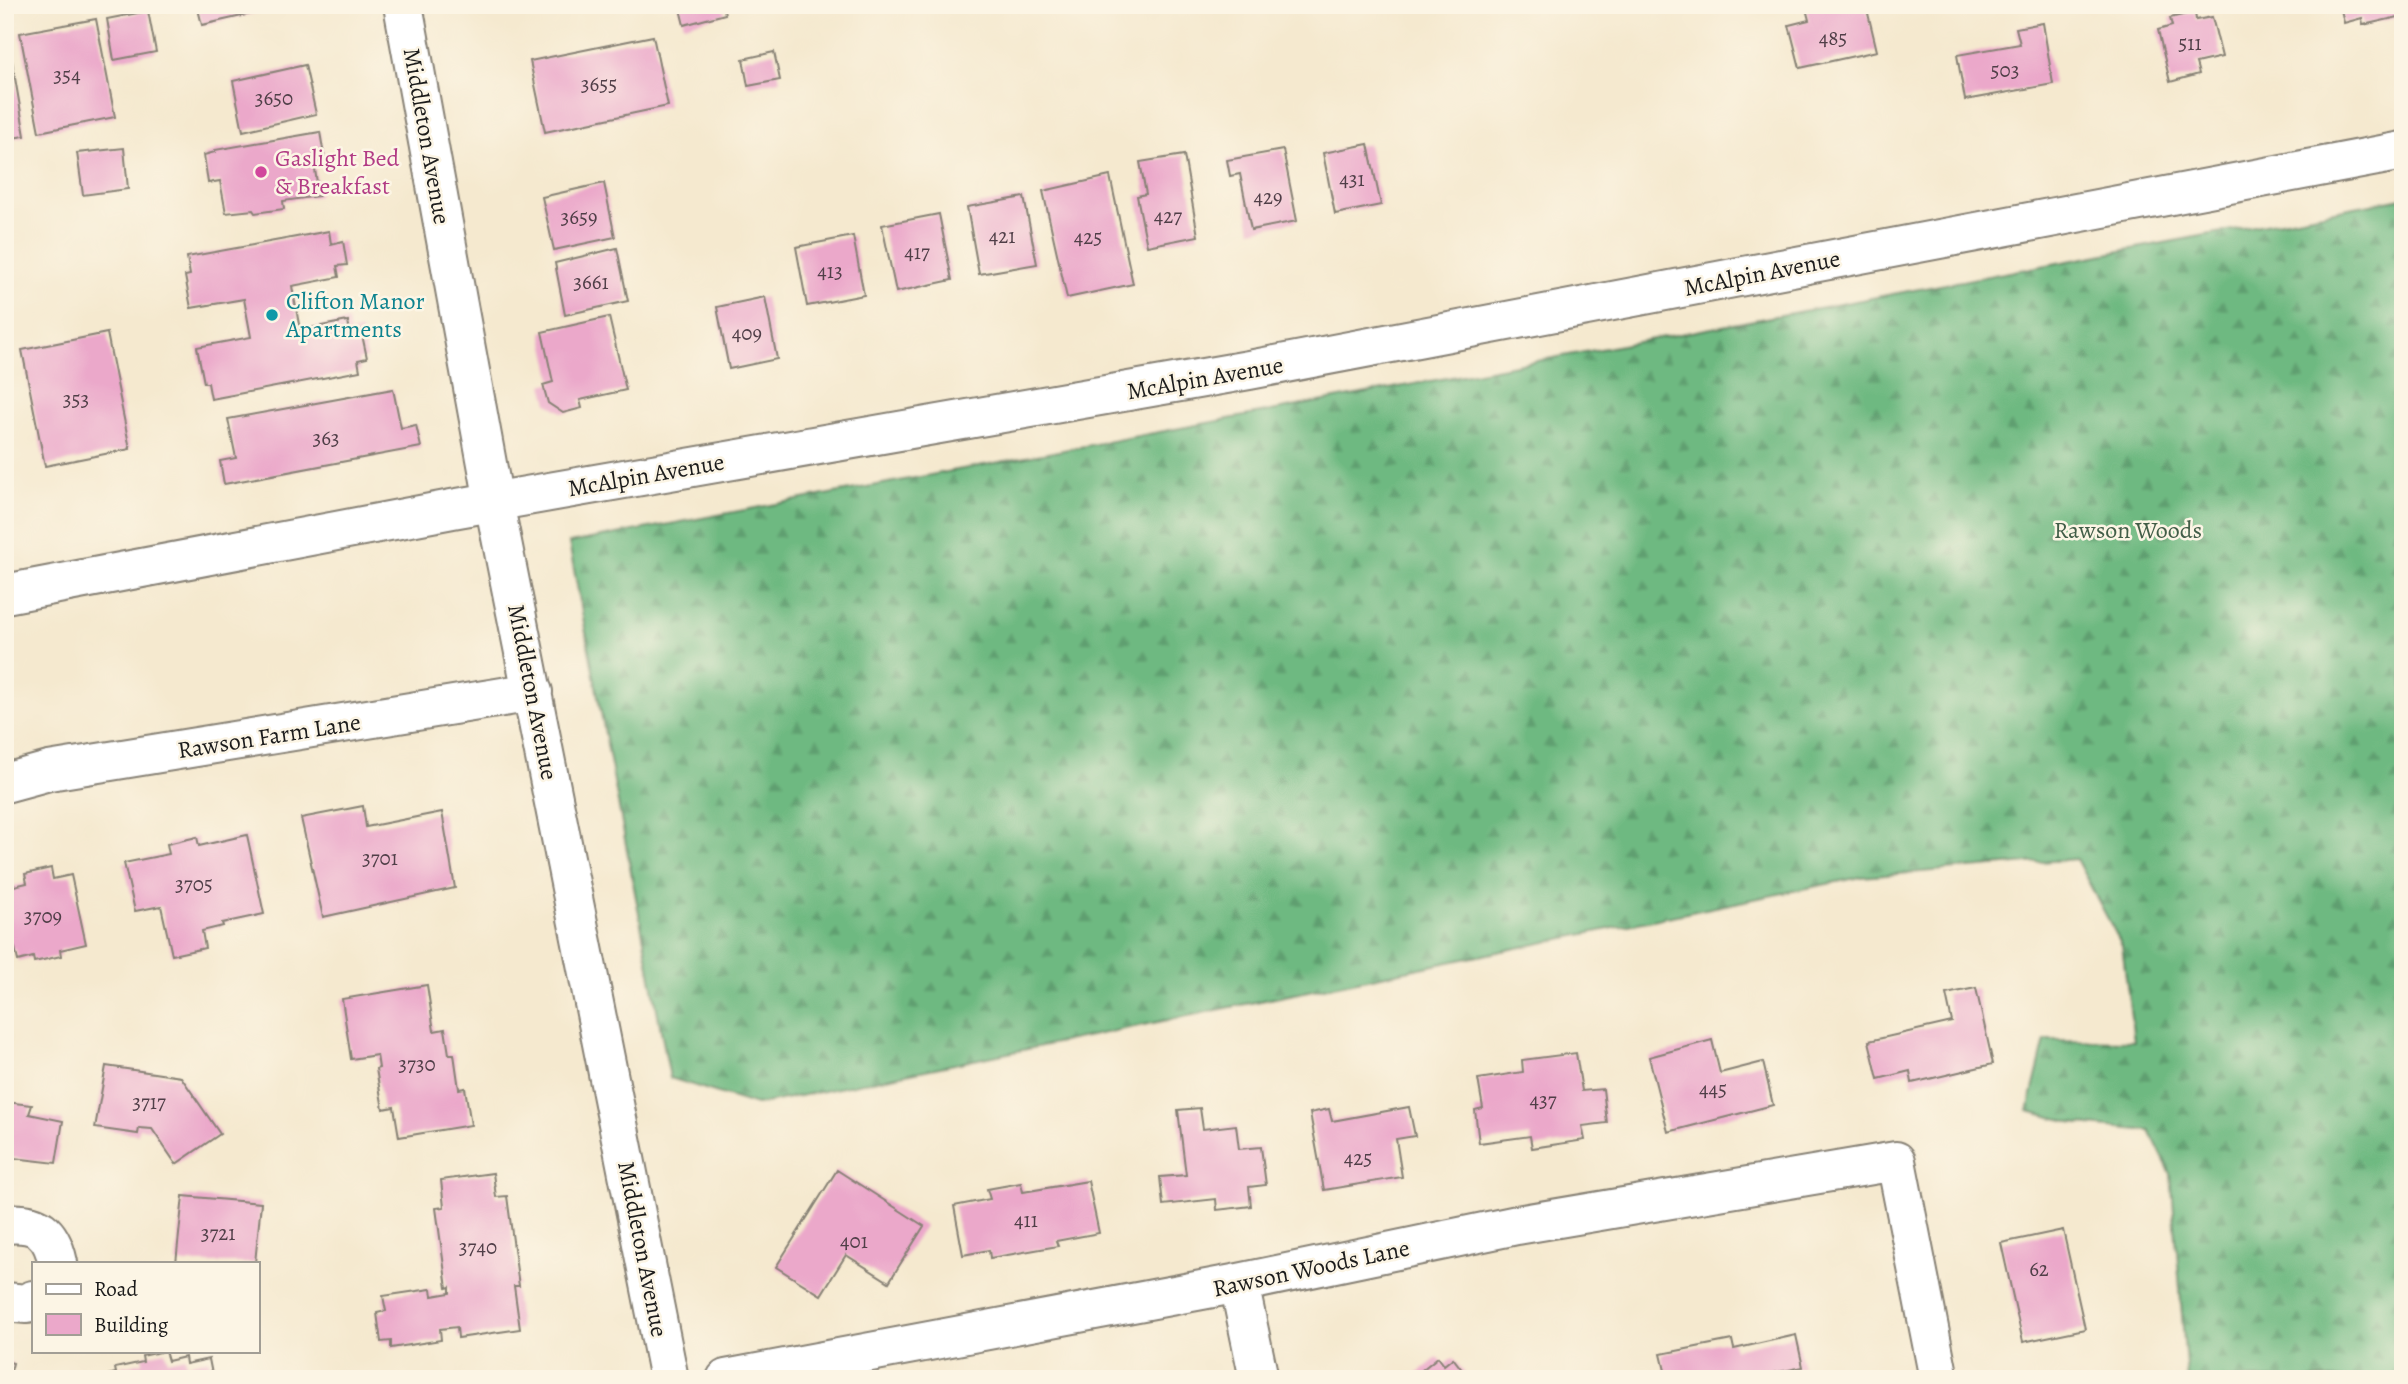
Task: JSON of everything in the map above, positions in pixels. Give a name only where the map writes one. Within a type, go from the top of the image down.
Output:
[{"type":"street","name":"Middleton Avenue","points":[[403,5],[494,502],[669,1379]]},
{"type":"street","name":"McAlpin Avenue","points":[[5,594],[494,502],[1249,370],[2403,151]]},
{"type":"street","name":"Rawson Farm Lane","points":[[5,783],[49,772],[533,692]]},
{"type":"street","name":"Rawson Woods Lane","points":[[726,1379],[1239,1283],[1517,1225],[1896,1161],[1939,1379]]},
{"type":"street","points":[[5,1224],[23,1222],[42,1230],[54,1245],[58,1262]]},
{"type":"street","points":[[1239,1283],[1259,1379]]},
{"type":"street","points":[[5,1302],[27,1304],[32,1301]]},
{"type":"green space","name":"Rawson Woods","points":[[2403,198],[2403,1379],[2187,1379],[2171,1174],[2150,1131],[2079,1124],[2028,1111],[2045,1040],[2134,1041],[2122,945],[2076,859],[1861,877],[756,1105],[670,1078],[569,543]]},
{"type":"building","points":[[197,5],[286,5],[286,6],[202,25]]},
{"type":"building","points":[[679,5],[723,5],[725,14],[684,25]]},
{"type":"building","points":[[1805,5],[1866,5],[1877,51],[1800,68],[1789,25],[1809,20]]},
{"type":"building","points":[[2340,5],[2403,5],[2403,16],[2363,25],[2362,18],[2344,23]]},
{"type":"building","points":[[148,11],[156,52],[114,60],[107,19]]},
{"type":"building","points":[[2195,12],[2196,20],[2212,17],[2222,57],[2196,63],[2199,74],[2170,82],[2158,30],[2172,26],[2170,18]]},
{"type":"building","points":[[96,19],[115,117],[39,132],[20,33]]},
{"type":"building","points":[[2043,23],[2053,84],[1965,100],[1957,55],[2020,44],[2016,28]]},
{"type":"building","points":[[653,36],[668,106],[545,132],[530,61]]},
{"type":"building","points":[[10,49],[25,136],[5,139],[5,50]]},
{"type":"building","points":[[774,52],[780,80],[748,86],[743,59]]},
{"type":"building","points":[[305,65],[316,114],[243,131],[233,81]]},
{"type":"building","name":"Gaslight Bed & Breakfast","points":[[320,132],[325,161],[314,163],[319,196],[283,201],[284,209],[226,213],[220,181],[208,183],[204,155],[215,150]]},
{"type":"building","points":[[1368,144],[1381,205],[1335,214],[1323,153]]},
{"type":"building","points":[[124,148],[128,189],[83,195],[77,153]]},
{"type":"building","points":[[1283,150],[1297,221],[1251,230],[1240,174],[1230,176],[1227,160]]},
{"type":"building","points":[[1184,155],[1198,236],[1147,246],[1137,196],[1146,194],[1140,162]]},
{"type":"building","points":[[1110,176],[1133,284],[1067,298],[1043,191]]},
{"type":"building","points":[[604,183],[615,237],[554,250],[542,197]]},
{"type":"building","points":[[1024,197],[1037,264],[979,274],[967,207]]},
{"type":"building","points":[[939,214],[952,280],[896,292],[882,225]]},
{"type":"building","name":"Clifton Manor Apartments","points":[[329,231],[331,244],[343,241],[347,265],[337,266],[339,277],[292,286],[300,330],[348,321],[350,332],[361,330],[367,358],[358,360],[360,371],[211,399],[208,383],[204,383],[197,347],[251,337],[244,299],[191,308],[185,276],[190,275],[187,257]]},
{"type":"building","points":[[853,236],[864,295],[807,306],[796,247]]},
{"type":"building","points":[[617,248],[628,301],[565,315],[555,263]]},
{"type":"building","points":[[765,297],[777,359],[729,369],[717,307]]},
{"type":"building","points":[[609,317],[626,390],[580,400],[582,408],[563,413],[548,403],[543,385],[553,382],[542,332]]},
{"type":"building","points":[[107,333],[130,449],[45,466],[22,350]]},
{"type":"building","points":[[393,389],[401,428],[416,425],[421,447],[224,484],[220,461],[236,458],[228,419]]},
{"type":"building","points":[[363,806],[366,827],[442,812],[455,888],[323,917],[301,818]]},
{"type":"building","points":[[247,835],[264,914],[222,923],[223,926],[202,931],[205,948],[172,955],[161,906],[135,911],[124,863],[169,854],[167,844],[197,837],[199,846]]},
{"type":"building","points":[[51,868],[53,879],[71,875],[86,944],[60,950],[61,956],[34,962],[33,957],[18,961],[15,948],[5,950],[5,888],[27,883],[25,874]]},
{"type":"building","points":[[427,985],[434,1031],[445,1029],[449,1054],[454,1054],[459,1089],[465,1088],[471,1125],[399,1137],[394,1107],[383,1109],[376,1069],[379,1068],[377,1055],[351,1059],[342,999]]},
{"type":"building","points":[[1976,988],[1993,1064],[1912,1083],[1910,1071],[1878,1079],[1869,1041],[1952,1022],[1946,994]]},
{"type":"building","points":[[1712,1040],[1720,1073],[1763,1062],[1773,1105],[1668,1132],[1649,1057]]},
{"type":"building","points":[[1576,1053],[1582,1091],[1603,1089],[1607,1123],[1582,1126],[1585,1140],[1532,1148],[1530,1136],[1479,1143],[1475,1110],[1483,1108],[1478,1079],[1523,1072],[1522,1060]]},
{"type":"building","points":[[106,1066],[181,1077],[220,1134],[176,1164],[152,1129],[139,1128],[138,1134],[95,1128]]},
{"type":"building","points":[[5,1102],[32,1105],[29,1114],[63,1121],[56,1163],[5,1157]]},
{"type":"building","points":[[1409,1107],[1415,1136],[1396,1139],[1402,1177],[1324,1190],[1310,1113],[1329,1109],[1332,1121]]},
{"type":"building","points":[[1200,1108],[1203,1129],[1236,1125],[1239,1149],[1261,1147],[1266,1185],[1249,1187],[1251,1206],[1217,1210],[1216,1199],[1163,1205],[1160,1177],[1186,1175],[1178,1110]]},
{"type":"building","points":[[837,1170],[924,1226],[889,1282],[846,1255],[821,1295],[776,1267]]},
{"type":"building","points":[[493,1173],[496,1197],[507,1196],[519,1286],[514,1286],[520,1329],[458,1338],[457,1327],[440,1329],[441,1340],[391,1348],[391,1341],[381,1342],[377,1313],[386,1311],[383,1296],[431,1289],[432,1296],[450,1293],[450,1287],[447,1288],[436,1208],[444,1207],[441,1180]]},
{"type":"building","points":[[1088,1181],[1099,1233],[1056,1241],[1058,1246],[990,1258],[989,1250],[963,1255],[954,1206],[990,1199],[987,1189],[1021,1183],[1023,1192]]},
{"type":"building","points":[[183,1196],[261,1203],[255,1262],[176,1262]]},
{"type":"building","points":[[2063,1230],[2085,1329],[2023,1342],[2001,1243]]},
{"type":"building","points":[[1796,1335],[1803,1367],[1744,1379],[1667,1379],[1661,1354],[1732,1340],[1734,1349]]},
{"type":"building","points":[[165,1352],[168,1361],[185,1357],[186,1364],[209,1359],[213,1379],[104,1379],[103,1376],[116,1373],[115,1368],[143,1362],[142,1356]]},
{"type":"building","points":[[1438,1357],[1444,1365],[1453,1358],[1469,1379],[1411,1379]]},
{"type":"building","points":[[5,1361],[13,1363],[9,1379],[5,1379]]},
{"type":"place","name":"Gaslight Bed & Breakfast","points":[[261,172]]},
{"type":"place","name":"Clifton Manor Apartments","points":[[272,315]]}]
